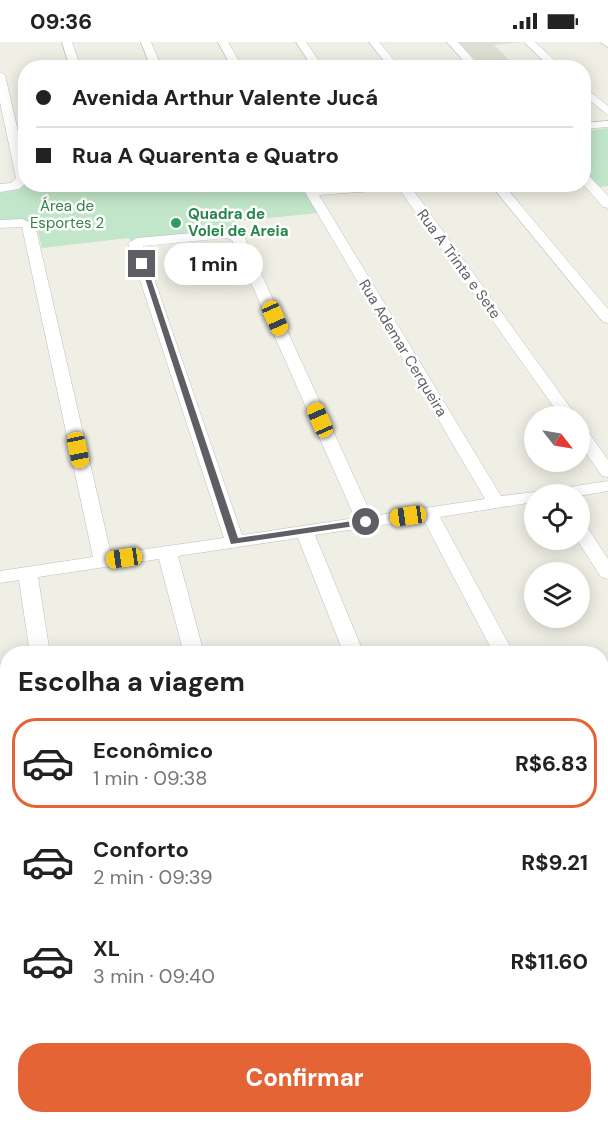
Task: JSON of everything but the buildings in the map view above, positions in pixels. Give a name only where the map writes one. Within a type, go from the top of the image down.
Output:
[{"type":"street","points":[[67,42],[73,60]]},
{"type":"street","points":[[146,42],[154,60]]},
{"type":"street","points":[[223,42],[233,60]]},
{"type":"street","points":[[301,42],[313,60]]},
{"type":"street","points":[[374,42],[389,60]]},
{"type":"street","points":[[452,42],[469,60]]},
{"type":"street","points":[[530,42],[549,60]]},
{"type":"street","points":[[0,75],[18,167]]},
{"type":"street","points":[[591,96],[608,112]]},
{"type":"street","points":[[591,125],[608,124]]},
{"type":"street","points":[[0,188],[18,183]]},
{"type":"street","points":[[591,186],[608,204]]},
{"type":"street","name":"Rua Ademar Cerqueira","points":[[311,192],[316,204],[496,503]]},
{"type":"street","name":"Rua A Trinta e Sete","points":[[407,192],[561,406]]},
{"type":"street","points":[[503,192],[608,319]]},
{"type":"street","points":[[0,224],[25,223],[34,246],[103,561]]},
{"type":"street","points":[[235,542],[135,243],[137,242],[236,235],[366,522]]},
{"type":"street","points":[[590,447],[608,472]]},
{"type":"street","points":[[590,489],[608,486]]},
{"type":"street","points":[[0,577],[524,499]]},
{"type":"street","points":[[429,513],[500,646]]},
{"type":"street","points":[[304,531],[351,646]]},
{"type":"street","points":[[590,546],[608,573]]},
{"type":"street","points":[[167,552],[192,646]]},
{"type":"street","points":[[27,572],[39,646]]},
{"type":"shaded area","points":[[458,42],[522,42],[494,45],[509,60],[475,60]]},
{"type":"green space","points":[[608,128],[608,186],[600,187],[591,178],[591,130]]},
{"type":"green space","name":"Área de Esportes 2","points":[[18,186],[18,192],[306,192],[318,213],[231,222],[235,230],[132,241],[128,238],[42,248],[35,220],[0,224],[0,189]]},
{"type":"place","name":"Quadra de Volei de Areia","points":[[176,223]]},
{"type":"route","points":[[142,264],[235,542],[366,522]]}]
